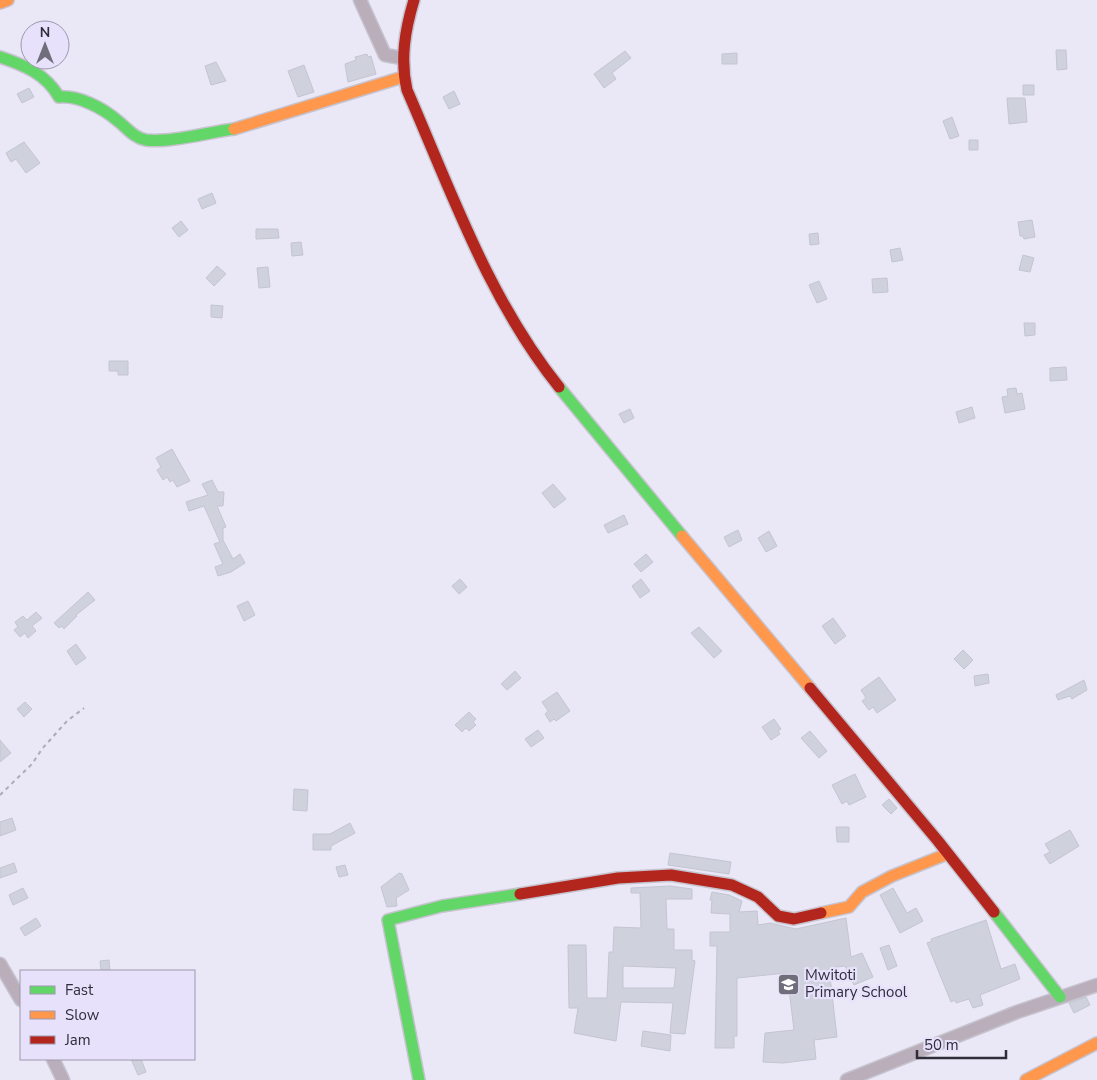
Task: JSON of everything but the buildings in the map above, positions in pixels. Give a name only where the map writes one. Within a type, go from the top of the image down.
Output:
[{"type":"main road","points":[[0,3],[8,0]]},
{"type":"main road","points":[[414,0],[406,26],[402,58],[403,77],[489,278],[539,362],[625,469],[749,614],[947,854],[1060,997]]},
{"type":"main road","points":[[0,57],[37,72],[55,88],[59,97],[71,96],[85,102],[116,119],[136,137],[146,140],[191,137],[244,127],[303,106],[403,77]]},
{"type":"main road","points":[[419,1080],[388,920],[442,906],[618,878],[672,875],[732,885],[758,897],[778,916],[794,919],[849,907],[862,892],[892,876],[947,854]]},
{"type":"main road","points":[[1026,1080],[1097,1043]]},
{"type":"street","points":[[360,0],[385,55],[402,58]]},
{"type":"street","points":[[0,964],[20,998]]},
{"type":"street","points":[[847,1080],[1060,997],[1097,985]]},
{"type":"street","points":[[54,1060],[63,1080]]},
{"type":"path","points":[[0,795],[32,764],[42,748],[67,721],[84,708]]},
{"type":"traffic: fast","points":[[0,57],[34,71],[48,82],[59,97],[82,100],[98,107],[142,139],[166,140],[234,129]]},
{"type":"traffic: fast","points":[[559,387],[682,536]]},
{"type":"traffic: fast","points":[[419,1080],[388,920],[442,906],[520,894]]},
{"type":"traffic: fast","points":[[994,912],[1060,997]]},
{"type":"traffic: slow","points":[[0,3],[8,0]]},
{"type":"traffic: slow","points":[[234,129],[403,77]]},
{"type":"traffic: slow","points":[[682,536],[810,688]]},
{"type":"traffic: slow","points":[[821,913],[849,907],[862,892],[892,876],[947,854]]},
{"type":"traffic: slow","points":[[1026,1080],[1097,1043]]},
{"type":"traffic: jam","points":[[414,0],[404,45],[407,90],[473,244],[512,318],[534,353],[559,387]]},
{"type":"traffic: jam","points":[[810,688],[938,841],[994,912]]},
{"type":"traffic: jam","points":[[520,894],[618,878],[671,875],[732,885],[758,897],[778,916],[794,919],[821,913]]},
{"type":"place","name":"Mwitoti Primary School","points":[[789,984]]}]
